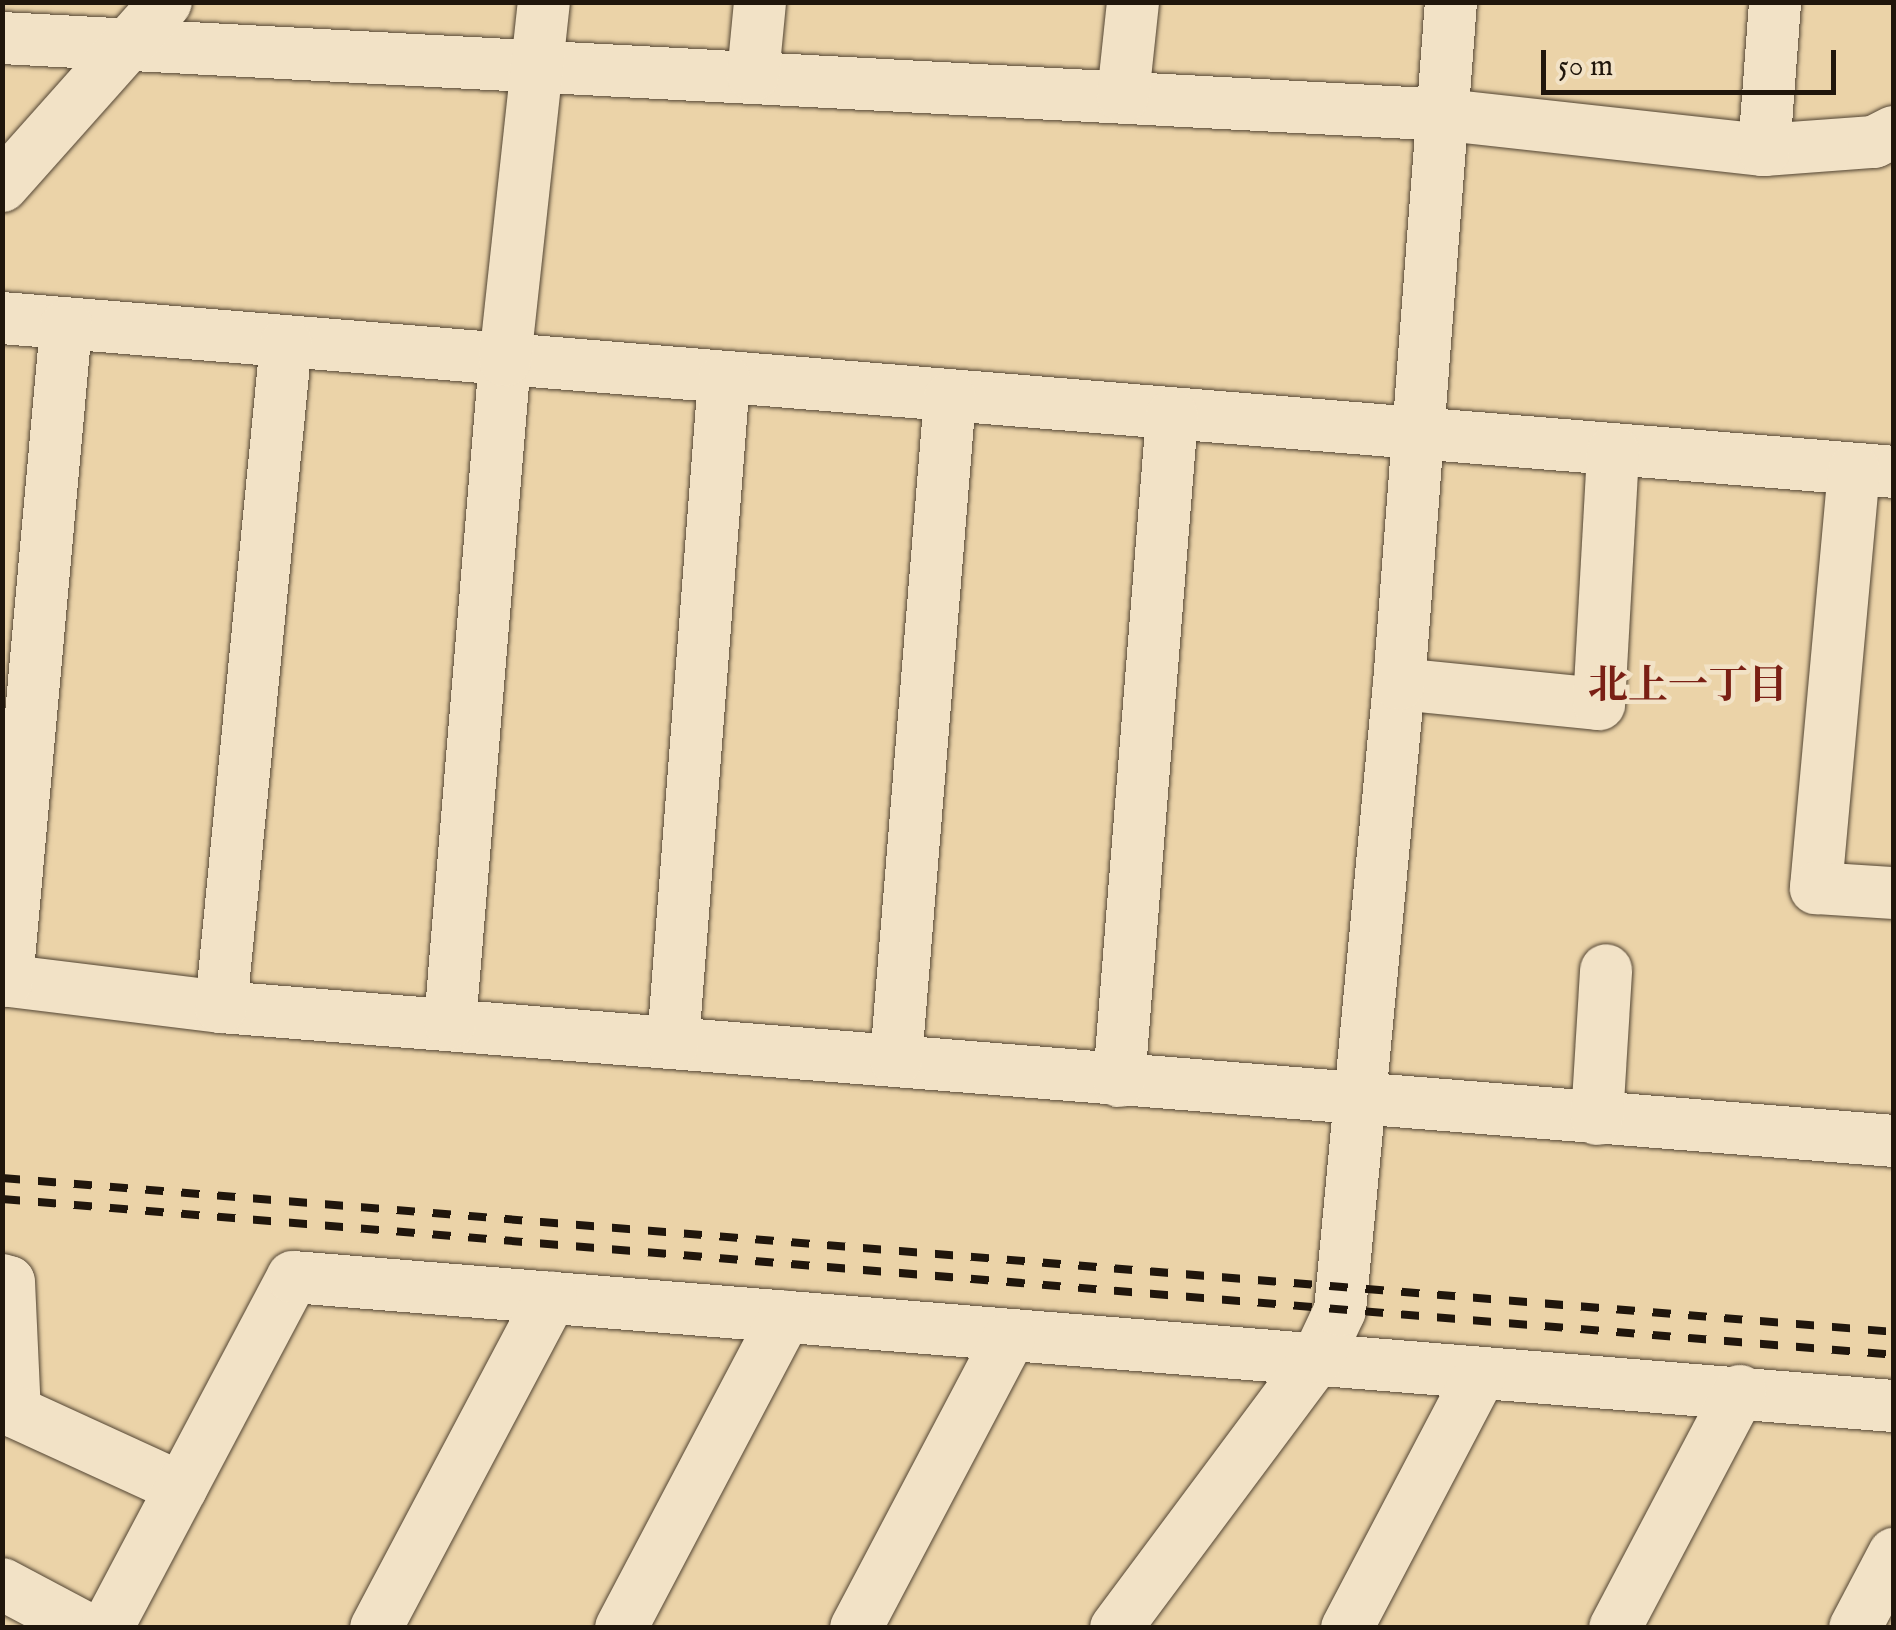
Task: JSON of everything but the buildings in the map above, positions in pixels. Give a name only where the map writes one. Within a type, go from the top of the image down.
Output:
[{"type":"street","points":[[2,186],[166,2]]},
{"type":"street","points":[[450,1023],[505,360],[544,2]]},
{"type":"street","points":[[753,75],[760,2]]},
{"type":"street","points":[[1124,96],[1133,2]]},
{"type":"street","points":[[1116,1628],[1318,1357],[1340,1310],[1398,684],[1452,2]]},
{"type":"street","points":[[1764,150],[1774,2]]},
{"type":"street","points":[[2,38],[540,63],[1446,115],[1764,150],[1874,142],[1894,132]]},
{"type":"street","points":[[2,318],[1416,437],[1874,471],[1816,888],[1894,892]]},
{"type":"street","points":[[66,326],[5,981],[221,1006],[896,1060],[1119,1082],[1894,1141]]},
{"type":"street","points":[[221,1006],[286,343]]},
{"type":"street","points":[[673,1043],[724,379]]},
{"type":"street","points":[[896,1060],[950,398]]},
{"type":"street","points":[[1119,1082],[1172,416]]},
{"type":"street","points":[[1398,684],[1598,704],[1612,450]]},
{"type":"street","points":[[1598,1120],[1606,970]]},
{"type":"street","points":[[108,1628],[293,1277],[1009,1338],[1318,1357],[1480,1376],[1894,1406]]},
{"type":"street","points":[[2,1280],[10,1282],[9,1409],[181,1488]]},
{"type":"street","points":[[376,1628],[551,1297]]},
{"type":"street","points":[[621,1628],[785,1317]]},
{"type":"street","points":[[856,1628],[1009,1338]]},
{"type":"street","points":[[1347,1628],[1480,1376]]},
{"type":"street","points":[[1615,1628],[1740,1392]]},
{"type":"street","points":[[1854,1628],[1894,1554]]},
{"type":"street","points":[[2,1584],[84,1628]]},
{"type":"railway","points":[[2,1178],[1894,1332]]},
{"type":"railway","points":[[2,1199],[1894,1355]]},
{"type":"district","name":"北上一丁目","points":[[1688,688]]}]
